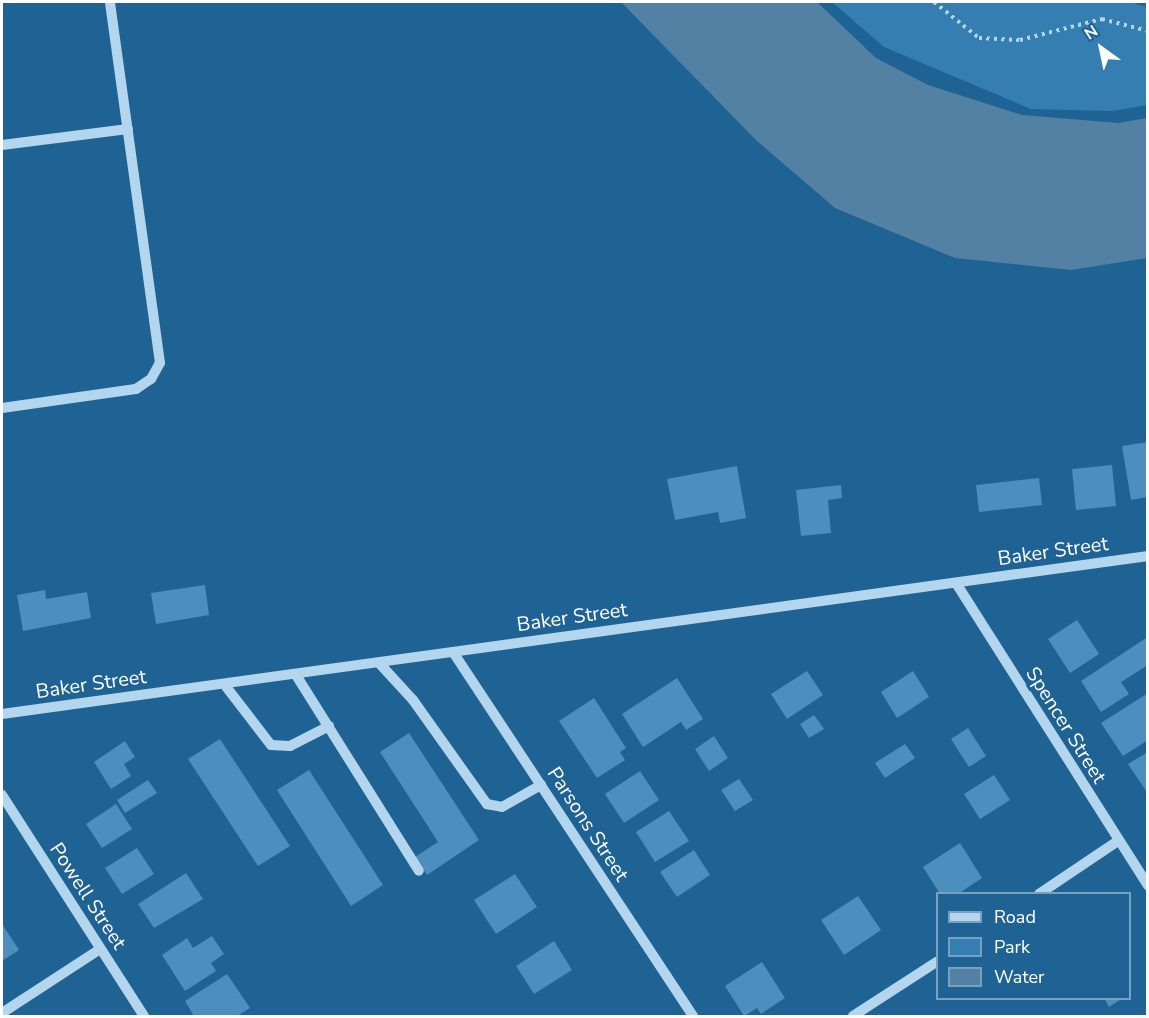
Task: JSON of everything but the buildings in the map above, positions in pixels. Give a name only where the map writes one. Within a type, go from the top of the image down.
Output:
[{"type":"street","points":[[2,408],[136,389],[151,379],[160,363],[110,2]]},
{"type":"street","points":[[2,145],[128,129]]},
{"type":"street","name":"Baker Street","points":[[2,714],[380,664],[1148,556]]},
{"type":"street","name":"Spencer Street","points":[[956,584],[1148,885]]},
{"type":"street","name":"Parsons Street","points":[[453,652],[693,1017]]},
{"type":"street","points":[[380,664],[413,700],[487,804],[502,807],[541,785]]},
{"type":"street","points":[[296,675],[419,871]]},
{"type":"street","points":[[224,684],[271,745],[290,746],[329,726]]},
{"type":"street","name":"Powell Street","points":[[2,795],[144,1017]]},
{"type":"street","points":[[1042,892],[1119,841]]},
{"type":"street","points":[[2,1013],[100,949]]},
{"type":"street","points":[[853,1017],[936,962]]},
{"type":"path","points":[[934,2],[979,38],[1020,39],[1102,19],[1148,31]]},
{"type":"green space","points":[[832,2],[1130,2],[1147,7],[1147,105],[1112,111],[1031,109],[884,47]]},
{"type":"water","points":[[621,2],[817,2],[876,58],[928,85],[1022,115],[1119,123],[1147,118],[1147,258],[1071,270],[955,258],[835,208],[756,140]]}]
